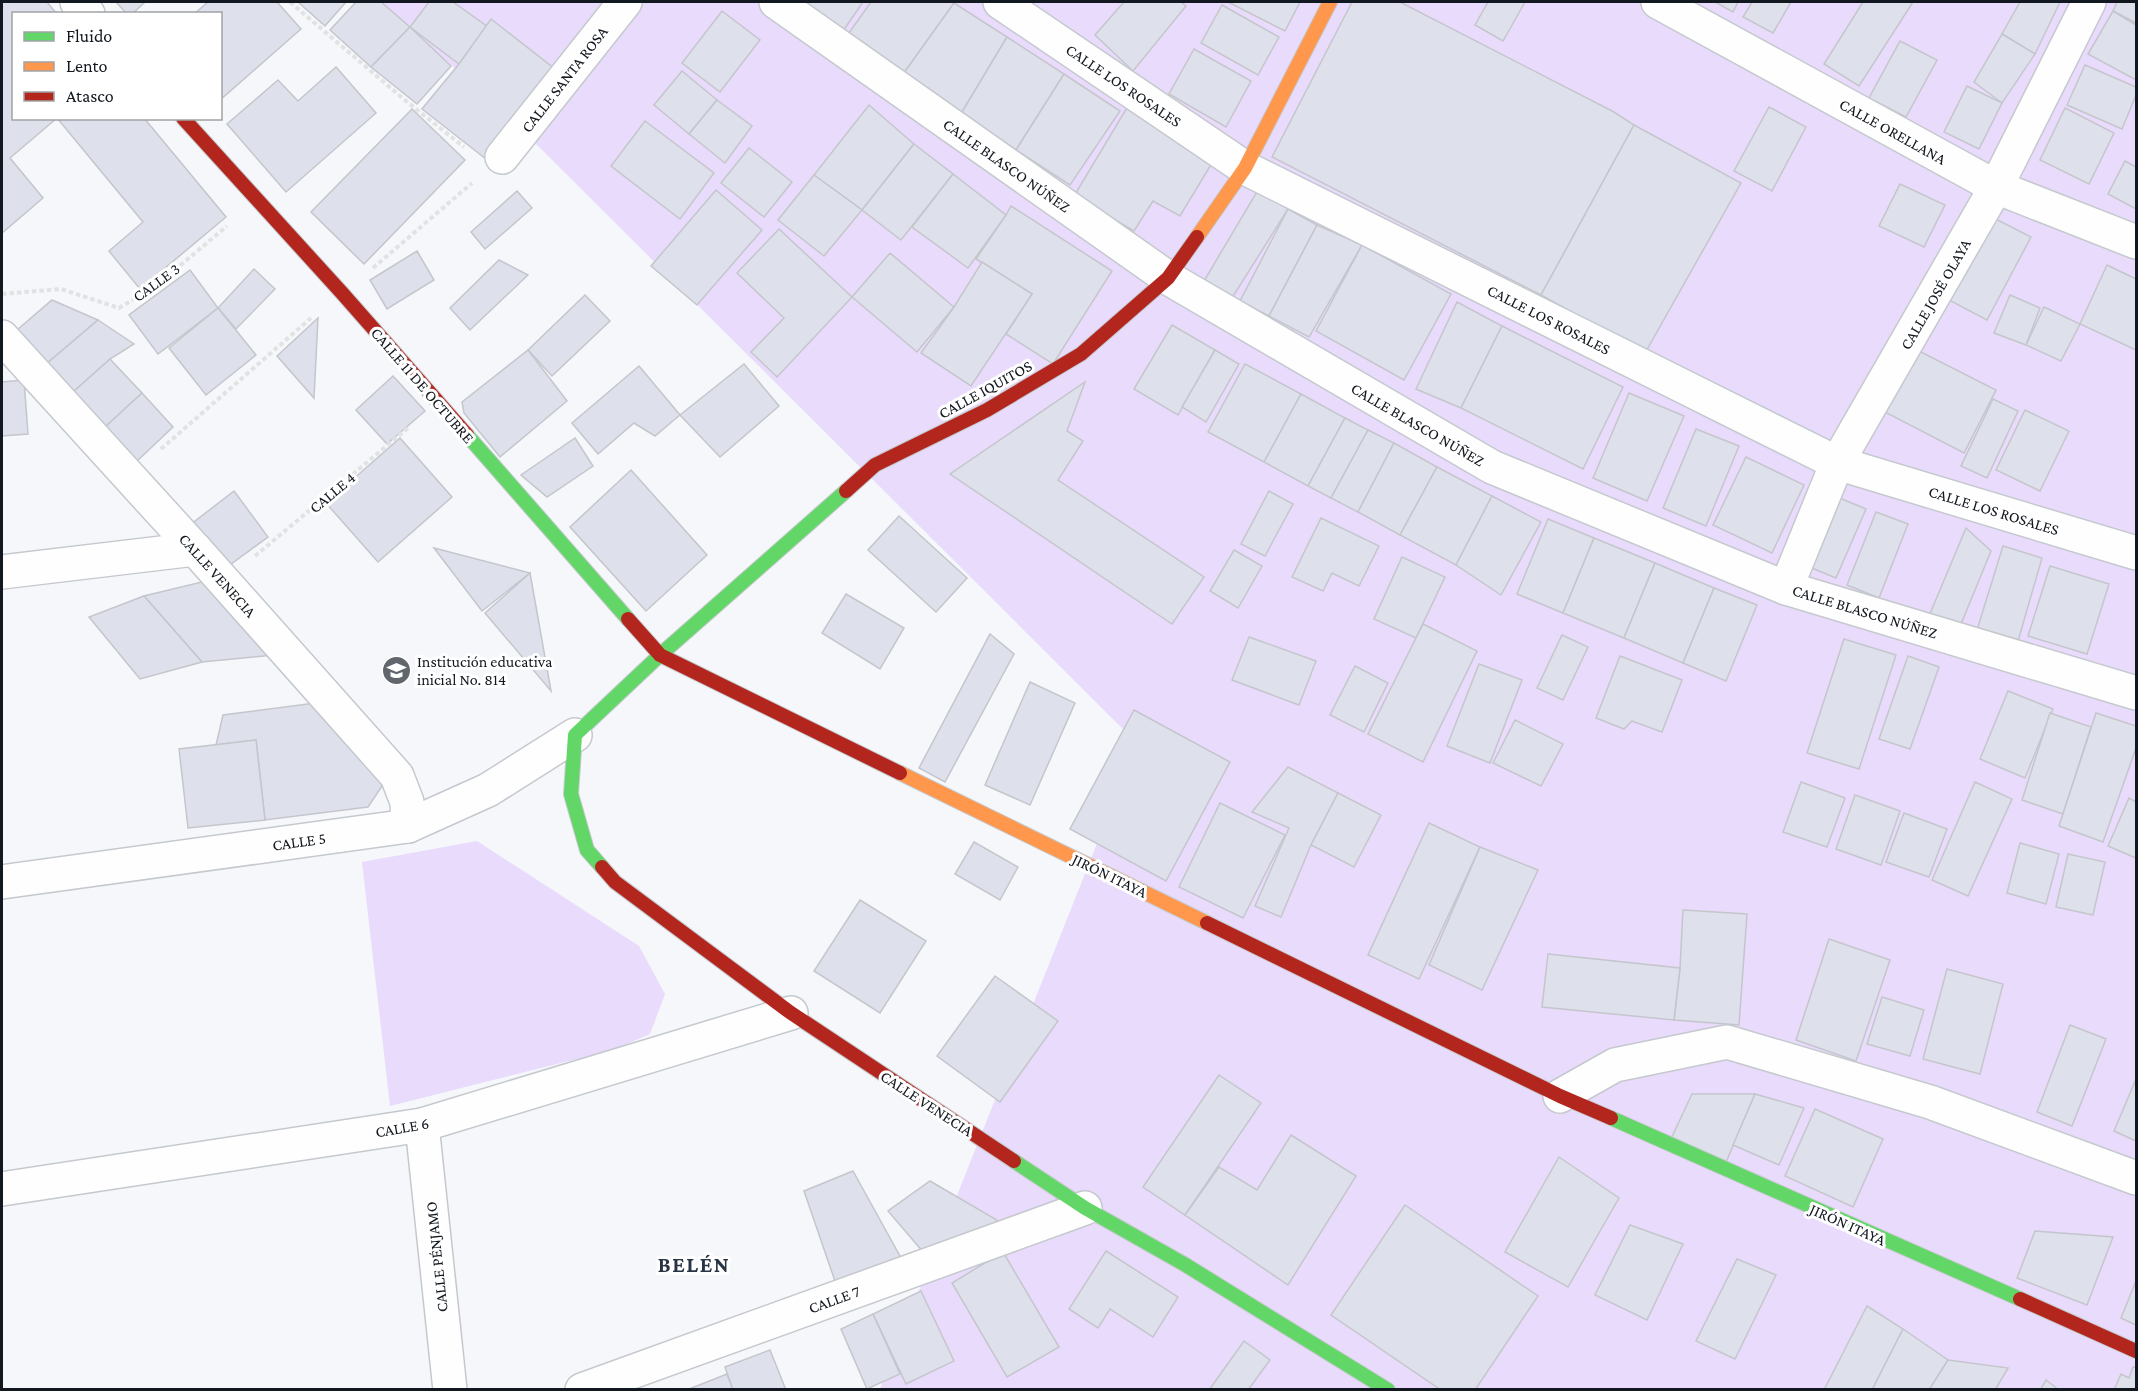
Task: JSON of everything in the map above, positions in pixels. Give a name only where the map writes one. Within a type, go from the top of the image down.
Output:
[{"type":"street","name":"CALLE SANTA ROSA","points":[[487,155],[625,2]]},
{"type":"street","name":"CALLE BLASCO NÚÑEZ","points":[[776,2],[1168,278],[1492,466],[1786,588],[2136,693]]},
{"type":"street","name":"CALLE LOS ROSALES","points":[[1000,2],[1245,168],[1837,463],[2136,553]]},
{"type":"street","name":"CALLE IQUITOS","points":[[575,735],[660,655],[875,465],[987,410],[1081,354],[1168,278],[1245,168],[1330,2]]},
{"type":"street","name":"CALLE ORELLANA","points":[[1658,2],[1996,187],[2136,242]]},
{"type":"street","name":"CALLE JOSÉ OLAYA","points":[[1786,588],[1837,463],[1996,187],[2089,2]]},
{"type":"street","name":"CALLE 11 DE OCTUBRE","points":[[185,120],[438,402],[660,655]]},
{"type":"street","name":"CALLE VENECIA","points":[[2,337],[225,582],[397,776],[407,802],[408,826]]},
{"type":"street","points":[[2,572],[195,549]]},
{"type":"street","name":"JIRÓN ITAYA","points":[[660,655],[1560,1096],[2136,1351]]},
{"type":"street","name":"CALLE VENECIA","points":[[575,735],[571,794],[587,850],[615,882],[791,1013],[1085,1208],[1184,1264],[1388,1389]]},
{"type":"street","name":"CALLE 5","points":[[2,882],[408,826],[488,790],[575,735]]},
{"type":"street","name":"CALLE 6","points":[[2,1189],[422,1125],[791,1013]]},
{"type":"street","points":[[1560,1096],[1614,1065],[1727,1042],[1930,1102],[2136,1178]]},
{"type":"street","name":"CALLE PÉNJAMO","points":[[422,1125],[450,1389]]},
{"type":"street","name":"CALLE 7","points":[[582,1389],[1085,1208]]},
{"type":"path","points":[[290,2],[406,101],[487,155]]},
{"type":"path","name":"CALLE 3","points":[[2,294],[61,289],[119,308],[156,286],[258,200]]},
{"type":"path","name":"CALLE 4","points":[[225,582],[438,402]]},
{"type":"shaded area","points":[[380,2],[2136,2],[2136,1389],[880,1389],[1137,743],[502,110]]},
{"type":"shaded area","points":[[477,841],[639,946],[665,994],[650,1034],[613,1050],[390,1106],[362,862]]},
{"type":"building","points":[[2,2],[47,2],[55,12],[12,12],[12,120],[55,120],[10,158],[43,198],[2,233]]},
{"type":"building","points":[[116,2],[145,2],[134,12],[125,12]]},
{"type":"building","points":[[208,2],[277,2],[301,29],[222,98],[222,12],[196,12]]},
{"type":"building","points":[[298,2],[346,2],[325,26]]},
{"type":"building","points":[[356,2],[381,2],[410,27],[371,67],[330,30]]},
{"type":"building","points":[[429,2],[453,2],[488,27],[459,64],[410,27]]},
{"type":"building","points":[[800,2],[863,2],[843,31]]},
{"type":"building","points":[[871,2],[954,3],[901,77],[846,37]]},
{"type":"building","points":[[1124,2],[1181,2],[1186,6],[1133,71],[1095,35]]},
{"type":"building","points":[[1228,2],[1300,2],[1285,31]]},
{"type":"building","points":[[1352,2],[1400,2],[1614,112],[1634,125],[1541,295],[1272,157]]},
{"type":"building","points":[[1488,2],[1525,2],[1503,41],[1475,25]]},
{"type":"building","points":[[1715,2],[1738,2],[1733,12]]},
{"type":"building","points":[[1752,2],[1791,2],[1773,33],[1743,17]]},
{"type":"building","points":[[1863,2],[1913,2],[1859,86],[1824,64]]},
{"type":"building","points":[[2020,2],[2060,2],[2035,54],[2002,34]]},
{"type":"building","points":[[2117,2],[2136,2],[2136,23],[2113,11]]},
{"type":"building","points":[[954,3],[1007,37],[959,117],[901,77]]},
{"type":"building","points":[[1222,5],[1279,37],[1258,75],[1201,43]]},
{"type":"building","points":[[722,11],[760,40],[720,92],[682,63]]},
{"type":"building","points":[[2113,11],[2136,25],[2136,80],[2088,54]]},
{"type":"building","points":[[491,19],[560,73],[491,163],[422,109],[459,64]]},
{"type":"building","points":[[410,27],[451,66],[417,104],[371,67]]},
{"type":"building","points":[[2002,34],[2035,54],[2002,103],[1974,82]]},
{"type":"building","points":[[1007,37],[1064,74],[1016,150],[959,117]]},
{"type":"building","points":[[1900,41],[1937,60],[1906,117],[1869,98]]},
{"type":"building","points":[[1194,49],[1251,81],[1226,127],[1169,94]]},
{"type":"building","points":[[2085,65],[2136,87],[2136,95],[2122,129],[2067,105]]},
{"type":"building","points":[[336,67],[376,113],[286,192],[227,124],[278,80],[298,101]]},
{"type":"building","points":[[682,71],[717,100],[689,134],[654,105]]},
{"type":"building","points":[[1064,74],[1120,111],[1070,185],[1016,150]]},
{"type":"building","points":[[1967,86],[2002,103],[1979,149],[1944,132]]},
{"type":"building","points":[[717,100],[752,126],[725,163],[689,134]]},
{"type":"building","points":[[1131,101],[1218,153],[1180,216],[1153,201],[1134,231],[1074,196]]},
{"type":"building","points":[[869,105],[914,144],[862,210],[814,175]]},
{"type":"building","points":[[1769,107],[1806,127],[1772,191],[1734,171]]},
{"type":"building","points":[[2065,108],[2114,133],[2089,184],[2040,160]]},
{"type":"building","points":[[412,109],[465,160],[364,264],[311,212]]},
{"type":"building","points":[[59,120],[146,120],[226,217],[140,289],[109,251],[143,222]]},
{"type":"building","points":[[645,121],[714,173],[680,219],[611,166]]},
{"type":"building","points":[[1634,125],[1741,183],[1645,353],[1541,295]]},
{"type":"building","points":[[914,144],[953,174],[901,240],[862,210]]},
{"type":"building","points":[[749,148],[792,182],[764,217],[721,183]]},
{"type":"building","points":[[2125,161],[2136,167],[2136,209],[2108,194]]},
{"type":"building","points":[[953,174],[1006,215],[968,268],[912,227]]},
{"type":"building","points":[[814,175],[862,210],[824,256],[778,220]]},
{"type":"building","points":[[1900,184],[1945,205],[1924,247],[1879,226]]},
{"type":"building","points":[[716,190],[762,230],[697,305],[651,266]]},
{"type":"building","points":[[1258,190],[1288,209],[1232,298],[1204,281]]},
{"type":"building","points":[[517,191],[532,208],[485,249],[471,232]]},
{"type":"building","points":[[1011,206],[1112,271],[1053,364],[1006,334],[1032,294],[976,259]]},
{"type":"building","points":[[1288,209],[1317,225],[1269,316],[1240,301]]},
{"type":"building","points":[[1988,215],[2031,237],[1987,320],[1945,298]]},
{"type":"building","points":[[1317,225],[1362,245],[1309,337],[1269,316]]},
{"type":"building","points":[[779,229],[852,297],[777,377],[751,352],[784,318],[737,273]]},
{"type":"building","points":[[1362,245],[1451,294],[1404,380],[1316,331]]},
{"type":"building","points":[[417,251],[434,280],[387,309],[370,280]]},
{"type":"building","points":[[890,253],[954,307],[917,352],[852,297]]},
{"type":"building","points":[[499,260],[528,275],[470,330],[450,308]]},
{"type":"building","points":[[982,262],[1032,294],[971,386],[921,353]]},
{"type":"building","points":[[2107,265],[2136,279],[2136,350],[2080,324]]},
{"type":"building","points":[[254,269],[275,289],[236,329],[218,308]]},
{"type":"building","points":[[190,270],[218,308],[158,354],[129,315]]},
{"type":"building","points":[[585,295],[610,321],[552,376],[528,350]]},
{"type":"building","points":[[2010,295],[2040,308],[2026,345],[1994,333]]},
{"type":"building","points":[[52,300],[98,320],[38,371],[10,336]]},
{"type":"building","points":[[1457,302],[1502,326],[1461,408],[1416,389]]},
{"type":"building","points":[[2044,307],[2080,324],[2061,361],[2026,345]]},
{"type":"building","points":[[218,308],[256,355],[206,395],[169,348]]},
{"type":"building","points":[[318,318],[314,398],[277,356]]},
{"type":"building","points":[[98,320],[134,344],[110,359],[72,393],[38,371]]},
{"type":"building","points":[[1172,325],[1215,350],[1178,415],[1134,389]]},
{"type":"building","points":[[1502,326],[1623,387],[1583,469],[1461,408]]},
{"type":"building","points":[[1911,347],[1996,390],[1964,453],[1879,409]]},
{"type":"building","points":[[528,350],[567,401],[500,457],[464,413],[462,402]]},
{"type":"building","points":[[1215,350],[1239,364],[1206,422],[1182,407]]},
{"type":"building","points":[[110,359],[142,393],[104,428],[72,393]]},
{"type":"building","points":[[744,364],[779,406],[720,457],[680,415]]},
{"type":"building","points":[[1245,364],[1301,394],[1264,462],[1208,432]]},
{"type":"building","points":[[639,366],[680,415],[655,436],[634,423],[598,454],[572,423]]},
{"type":"building","points":[[393,376],[425,411],[387,444],[356,410]]},
{"type":"building","points":[[24,380],[28,434],[2,436],[2,382]]},
{"type":"building","points":[[1085,382],[1067,431],[1083,441],[1058,480],[1204,577],[1172,624],[950,474]]},
{"type":"building","points":[[142,393],[173,427],[135,463],[104,428]]},
{"type":"building","points":[[1629,393],[1684,416],[1647,501],[1593,478]]},
{"type":"building","points":[[1301,394],[1345,418],[1308,486],[1264,462]]},
{"type":"building","points":[[1993,399],[2018,411],[1987,478],[1961,466]]},
{"type":"building","points":[[2025,410],[2069,431],[2040,491],[1996,470]]},
{"type":"building","points":[[1345,418],[1368,430],[1331,498],[1308,486]]},
{"type":"building","points":[[1696,429],[1739,446],[1706,526],[1663,508]]},
{"type":"building","points":[[1368,430],[1394,443],[1358,512],[1331,498]]},
{"type":"building","points":[[400,438],[452,497],[378,562],[326,503]]},
{"type":"building","points":[[575,438],[593,466],[547,497],[521,475]]},
{"type":"building","points":[[1394,443],[1437,467],[1400,535],[1358,512]]},
{"type":"building","points":[[1746,457],[1804,485],[1772,553],[1713,525]]},
{"type":"building","points":[[1437,467],[1492,496],[1456,565],[1400,535]]},
{"type":"building","points":[[631,470],[707,555],[646,611],[570,527]]},
{"type":"building","points":[[234,491],[268,537],[223,570],[190,525]]},
{"type":"building","points":[[1269,491],[1293,504],[1265,556],[1241,544]]},
{"type":"building","points":[[1832,495],[1866,509],[1836,578],[1802,564]]},
{"type":"building","points":[[1492,496],[1541,522],[1501,595],[1456,565]]},
{"type":"building","points":[[1876,512],[1908,524],[1879,598],[1847,585]]},
{"type":"building","points":[[899,516],[967,578],[936,612],[868,550]]},
{"type":"building","points":[[1321,518],[1379,546],[1359,586],[1332,573],[1323,591],[1292,577]]},
{"type":"building","points":[[1548,519],[1594,538],[1563,613],[1517,594]]},
{"type":"building","points":[[1966,528],[1991,551],[1959,629],[1929,616]]},
{"type":"building","points":[[1594,538],[1655,563],[1624,638],[1563,613]]},
{"type":"building","points":[[2003,546],[2042,558],[2018,641],[1977,630]]},
{"type":"building","points":[[434,548],[530,573],[482,611]]},
{"type":"building","points":[[1234,550],[1262,566],[1238,608],[1210,591]]},
{"type":"building","points":[[1402,557],[1445,577],[1416,638],[1374,619]]},
{"type":"building","points":[[1655,563],[1714,588],[1683,663],[1624,638]]},
{"type":"building","points":[[2050,566],[2109,584],[2087,654],[2028,636]]},
{"type":"building","points":[[530,573],[551,691],[485,613]]},
{"type":"building","points":[[210,580],[274,655],[202,662],[144,596]]},
{"type":"building","points":[[1714,588],[1757,605],[1726,681],[1683,663]]},
{"type":"building","points":[[846,594],[904,628],[880,669],[822,633]]},
{"type":"building","points":[[144,596],[202,662],[140,679],[89,617]]},
{"type":"building","points":[[1423,624],[1477,651],[1423,762],[1368,734]]},
{"type":"building","points":[[990,634],[1014,654],[945,782],[919,768]]},
{"type":"building","points":[[1562,635],[1588,647],[1563,700],[1537,688]]},
{"type":"building","points":[[1249,637],[1316,661],[1299,705],[1232,680]]},
{"type":"building","points":[[1844,639],[1896,655],[1859,769],[1807,753]]},
{"type":"building","points":[[1620,656],[1682,680],[1662,732],[1632,721],[1624,729],[1596,718]]},
{"type":"building","points":[[1908,656],[1939,667],[1910,749],[1879,739]]},
{"type":"building","points":[[1479,664],[1522,680],[1490,763],[1447,746]]},
{"type":"building","points":[[1355,666],[1388,683],[1364,732],[1330,715]]},
{"type":"building","points":[[1030,682],[1075,703],[1030,805],[985,785]]},
{"type":"building","points":[[2008,691],[2053,709],[2025,778],[1980,759]]},
{"type":"building","points":[[323,702],[390,774],[368,807],[265,820],[256,740],[216,745],[223,715]]},
{"type":"building","points":[[1134,710],[1230,762],[1166,881],[1070,829]]},
{"type":"building","points":[[2050,713],[2091,727],[2063,814],[2022,800]]},
{"type":"building","points":[[2096,713],[2136,726],[2136,748],[2103,842],[2059,826]]},
{"type":"building","points":[[1515,720],[1563,744],[1541,786],[1493,763]]},
{"type":"building","points":[[256,740],[265,820],[188,828],[179,749]]},
{"type":"building","points":[[1288,767],[1338,793],[1311,845],[1281,917],[1255,906],[1289,828],[1252,812]]},
{"type":"building","points":[[1801,782],[1845,798],[1827,847],[1783,832]]},
{"type":"building","points":[[1975,782],[2012,799],[1968,896],[1932,880]]},
{"type":"building","points":[[1338,793],[1381,815],[1354,867],[1311,845]]},
{"type":"building","points":[[1855,795],[1900,811],[1881,865],[1836,849]]},
{"type":"building","points":[[2129,798],[2136,802],[2136,858],[2108,846]]},
{"type":"building","points":[[1220,803],[1285,835],[1243,918],[1179,887]]},
{"type":"building","points":[[1904,813],[1947,829],[1929,877],[1886,862]]},
{"type":"building","points":[[1429,823],[1480,847],[1419,979],[1368,955]]},
{"type":"building","points":[[974,842],[1018,867],[1000,900],[955,874]]},
{"type":"building","points":[[2020,843],[2059,854],[2046,904],[2007,893]]},
{"type":"building","points":[[1480,847],[1538,870],[1482,990],[1429,965]]},
{"type":"building","points":[[2068,854],[2105,862],[2093,915],[2056,907]]},
{"type":"building","points":[[860,900],[926,941],[880,1013],[814,971]]},
{"type":"building","points":[[1683,910],[1747,914],[1739,1025],[1674,1020]]},
{"type":"building","points":[[1829,939],[1890,960],[1856,1061],[1796,1040]]},
{"type":"building","points":[[1548,954],[1680,968],[1674,1020],[1542,1007]]},
{"type":"building","points":[[1947,969],[2003,984],[1980,1074],[1923,1059]]},
{"type":"building","points":[[995,976],[1058,1021],[1000,1102],[937,1056]]},
{"type":"building","points":[[1882,997],[1924,1010],[1910,1056],[1867,1044]]},
{"type":"building","points":[[2070,1025],[2106,1039],[2072,1126],[2037,1112]]},
{"type":"building","points":[[1219,1075],[1261,1103],[1185,1215],[1143,1187]]},
{"type":"building","points":[[2136,1079],[2136,1141],[2114,1131]]},
{"type":"building","points":[[1692,1094],[1755,1094],[1724,1167],[1670,1141]]},
{"type":"building","points":[[1755,1094],[1804,1108],[1779,1165],[1733,1145]]},
{"type":"building","points":[[1815,1109],[1883,1139],[1853,1207],[1785,1176]]},
{"type":"building","points":[[1291,1135],[1356,1176],[1288,1285],[1185,1215],[1219,1167],[1257,1190]]},
{"type":"building","points":[[1559,1157],[1619,1198],[1568,1287],[1505,1252]]},
{"type":"building","points":[[853,1171],[901,1258],[837,1287],[804,1191]]},
{"type":"building","points":[[930,1181],[1002,1223],[924,1253],[888,1211]]},
{"type":"building","points":[[1405,1205],[1538,1296],[1475,1390],[1441,1390],[1331,1315]]},
{"type":"building","points":[[1630,1225],[1683,1244],[1647,1320],[1595,1295]]},
{"type":"building","points":[[2035,1231],[2113,1237],[2087,1305],[2017,1278]]},
{"type":"building","points":[[1106,1251],[1178,1297],[1153,1337],[1110,1309],[1098,1328],[1069,1309]]},
{"type":"building","points":[[1003,1252],[1059,1347],[1007,1377],[952,1283]]},
{"type":"building","points":[[1737,1259],[1776,1275],[1735,1359],[1696,1341]]},
{"type":"building","points":[[2136,1281],[2136,1325],[2121,1318]]},
{"type":"building","points":[[921,1291],[954,1361],[906,1384],[873,1314]]},
{"type":"building","points":[[1867,1306],[1903,1329],[1872,1390],[1824,1390]]},
{"type":"building","points":[[873,1314],[900,1374],[867,1389],[841,1329]]},
{"type":"building","points":[[1903,1329],[1948,1360],[1929,1390],[1872,1390]]},
{"type":"building","points":[[1244,1341],[1270,1360],[1248,1390],[1209,1390]]},
{"type":"building","points":[[770,1350],[786,1390],[733,1390],[725,1367]]},
{"type":"building","points":[[1948,1360],[2008,1368],[1995,1390],[1929,1390]]},
{"type":"building","points":[[2133,1367],[2136,1368],[2136,1390],[2114,1390],[2121,1374],[2129,1378]]},
{"type":"building","points":[[727,1374],[733,1390],[689,1390],[689,1389]]},
{"type":"building","points":[[2046,1380],[2059,1390],[2040,1390]]},
{"type":"traffic: fast","points":[[467,435],[628,619]]},
{"type":"traffic: fast","points":[[602,867],[587,850],[571,794],[575,735],[660,655],[846,491]]},
{"type":"traffic: fast","points":[[1611,1118],[2020,1299]]},
{"type":"traffic: fast","points":[[1014,1161],[1085,1208],[1184,1264],[1388,1390]]},
{"type":"traffic: slow","points":[[1197,237],[1245,168],[1330,2]]},
{"type":"traffic: slow","points":[[900,773],[1207,923]]},
{"type":"traffic: jam","points":[[185,120],[467,435]]},
{"type":"traffic: jam","points":[[846,491],[875,465],[987,410],[1081,354],[1168,278],[1197,237]]},
{"type":"traffic: jam","points":[[628,619],[660,655],[900,773]]},
{"type":"traffic: jam","points":[[602,867],[615,882],[791,1013],[1014,1161]]},
{"type":"traffic: jam","points":[[1207,923],[1560,1096],[1611,1118]]},
{"type":"traffic: jam","points":[[2020,1299],[2136,1351]]},
{"type":"place","name":"Institución educativa inicial No. 814","points":[[396,670]]},
{"type":"district","name":"BELÉN","points":[[694,1264]]}]
